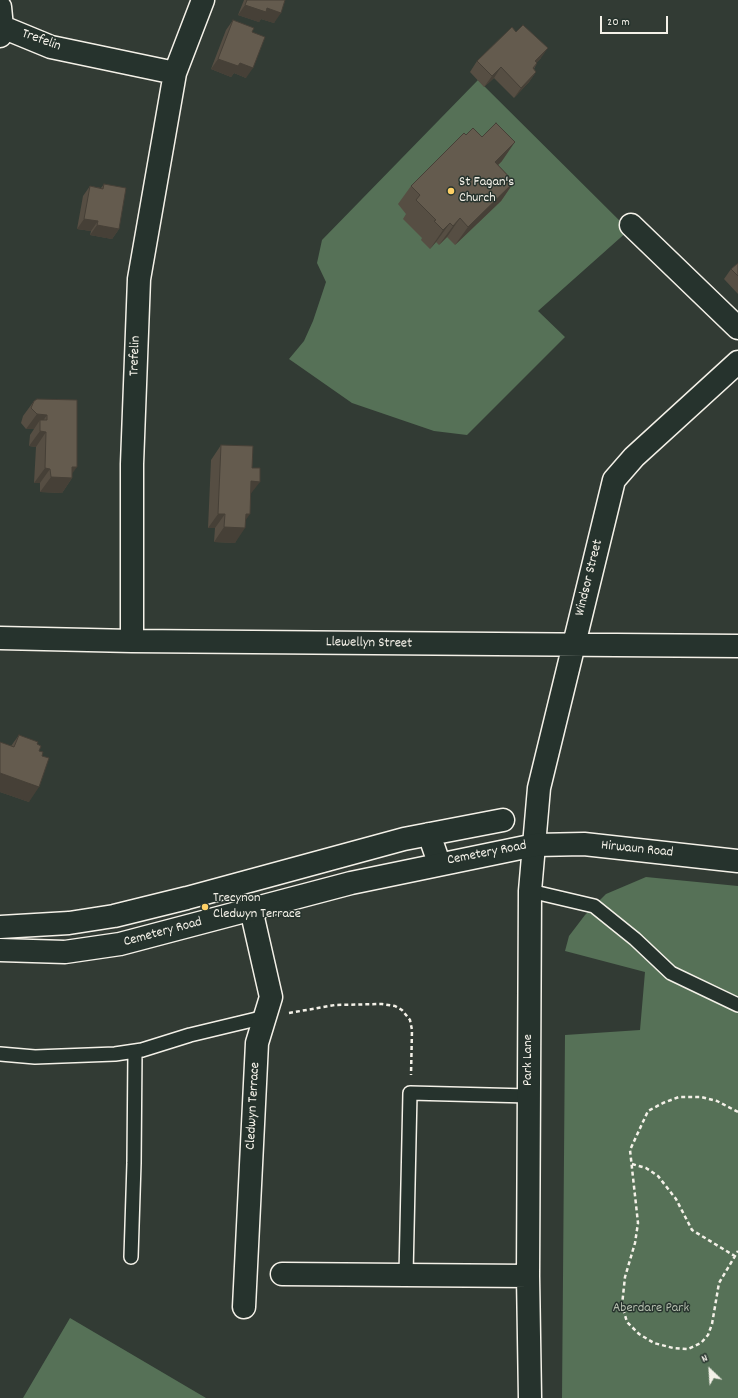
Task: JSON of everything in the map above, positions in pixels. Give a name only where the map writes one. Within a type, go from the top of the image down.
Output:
[{"type":"street","name":"Trefelin","points":[[132,641],[132,464],[139,278],[175,73],[203,0]]},
{"type":"street","name":"Trefelin","points":[[0,24],[51,47],[175,73]]},
{"type":"street","points":[[630,225],[738,328]]},
{"type":"street","name":"Windsor Street","points":[[535,845],[539,788],[614,480],[634,457],[738,362]]},
{"type":"street","name":"Llewellyn Street","points":[[0,638],[573,646],[738,646]]},
{"type":"street","name":"Cemetery Road","points":[[0,928],[69,923],[114,916],[187,898],[404,839],[503,820]]},
{"type":"street","name":"Cemetery Road","points":[[429,834],[439,863]]},
{"type":"street","name":"Hirwaun Road","points":[[535,845],[584,844],[738,861]]},
{"type":"street","name":"Cemetery Road","points":[[0,950],[65,952],[120,944],[351,883],[439,863],[535,845]]},
{"type":"street","name":"Park Lane","points":[[530,1398],[528,1276],[530,891],[535,845]]},
{"type":"street","name":"Cledwyn Terrace","points":[[244,1307],[256,1042],[271,997],[251,909]]},
{"type":"street","points":[[282,1274],[528,1276]]},
{"type":"lane","points":[[530,891],[594,906],[635,939],[671,973],[738,1005]]},
{"type":"lane","points":[[0,1054],[35,1057],[115,1054],[135,1051],[265,1017]]},
{"type":"lane","points":[[131,1257],[135,1051]]},
{"type":"lane","points":[[406,1275],[410,1093],[529,1096]]},
{"type":"path","points":[[265,1017],[335,1005],[382,1004],[395,1006],[402,1010],[410,1020],[412,1030],[410,1093]]},
{"type":"path","points":[[738,1112],[717,1102],[701,1097],[679,1097],[663,1102],[648,1111],[630,1150],[638,1223],[635,1243],[626,1277],[622,1305],[626,1322],[639,1334],[654,1344],[672,1348],[688,1349],[701,1342],[708,1335],[712,1324],[718,1300],[719,1284],[736,1258],[738,1251]]},
{"type":"path","points":[[632,1164],[646,1168],[658,1176],[676,1199],[692,1230],[736,1258]]},
{"type":"green space","points":[[478,80],[629,230],[538,311],[565,337],[467,435],[434,431],[352,403],[289,359],[304,341],[313,321],[326,282],[317,263],[322,240]]},
{"type":"green space","name":"Aberdare Park","points":[[646,877],[738,886],[738,1398],[562,1398],[565,1035],[640,1030],[645,972],[565,951],[569,936],[585,915],[606,894]]},
{"type":"green space","points":[[70,1318],[206,1398],[23,1398]]},
{"type":"building","points":[[247,0],[285,0],[281,13],[267,8],[266,12],[245,5]]},
{"type":"building","points":[[233,20],[254,28],[252,32],[265,37],[253,68],[240,63],[238,66],[218,59]]},
{"type":"building","points":[[523,25],[548,48],[535,61],[537,63],[533,68],[536,72],[521,88],[501,67],[492,76],[477,61],[512,27],[516,32]]},
{"type":"building","name":"St Fagan's Church","points":[[496,123],[515,142],[495,162],[514,182],[468,227],[460,218],[453,226],[450,223],[443,230],[434,221],[436,220],[416,200],[420,195],[411,186],[464,133],[466,135],[473,128],[482,137]]},
{"type":"building","points":[[104,184],[126,188],[119,229],[97,225],[98,221],[84,219],[90,186],[103,189]]},
{"type":"building","points":[[738,263],[738,276],[731,269]]},
{"type":"building","points":[[37,399],[77,400],[77,467],[72,467],[72,478],[51,477],[50,469],[45,468],[46,432],[40,431],[40,420],[47,420],[47,415],[37,414],[31,408],[34,401]]},
{"type":"building","points":[[221,445],[253,446],[252,468],[260,468],[260,482],[251,481],[250,514],[246,514],[245,528],[224,527],[225,514],[218,514]]},
{"type":"building","points":[[19,735],[38,742],[37,744],[41,746],[39,751],[43,752],[42,756],[49,758],[39,787],[0,773],[0,742],[14,747]]},
{"type":"place","name":"St Fagan's Church","points":[[451,191]]},
{"type":"place","name":"Trecynon Cledwyn Terrace","points":[[205,907]]}]
